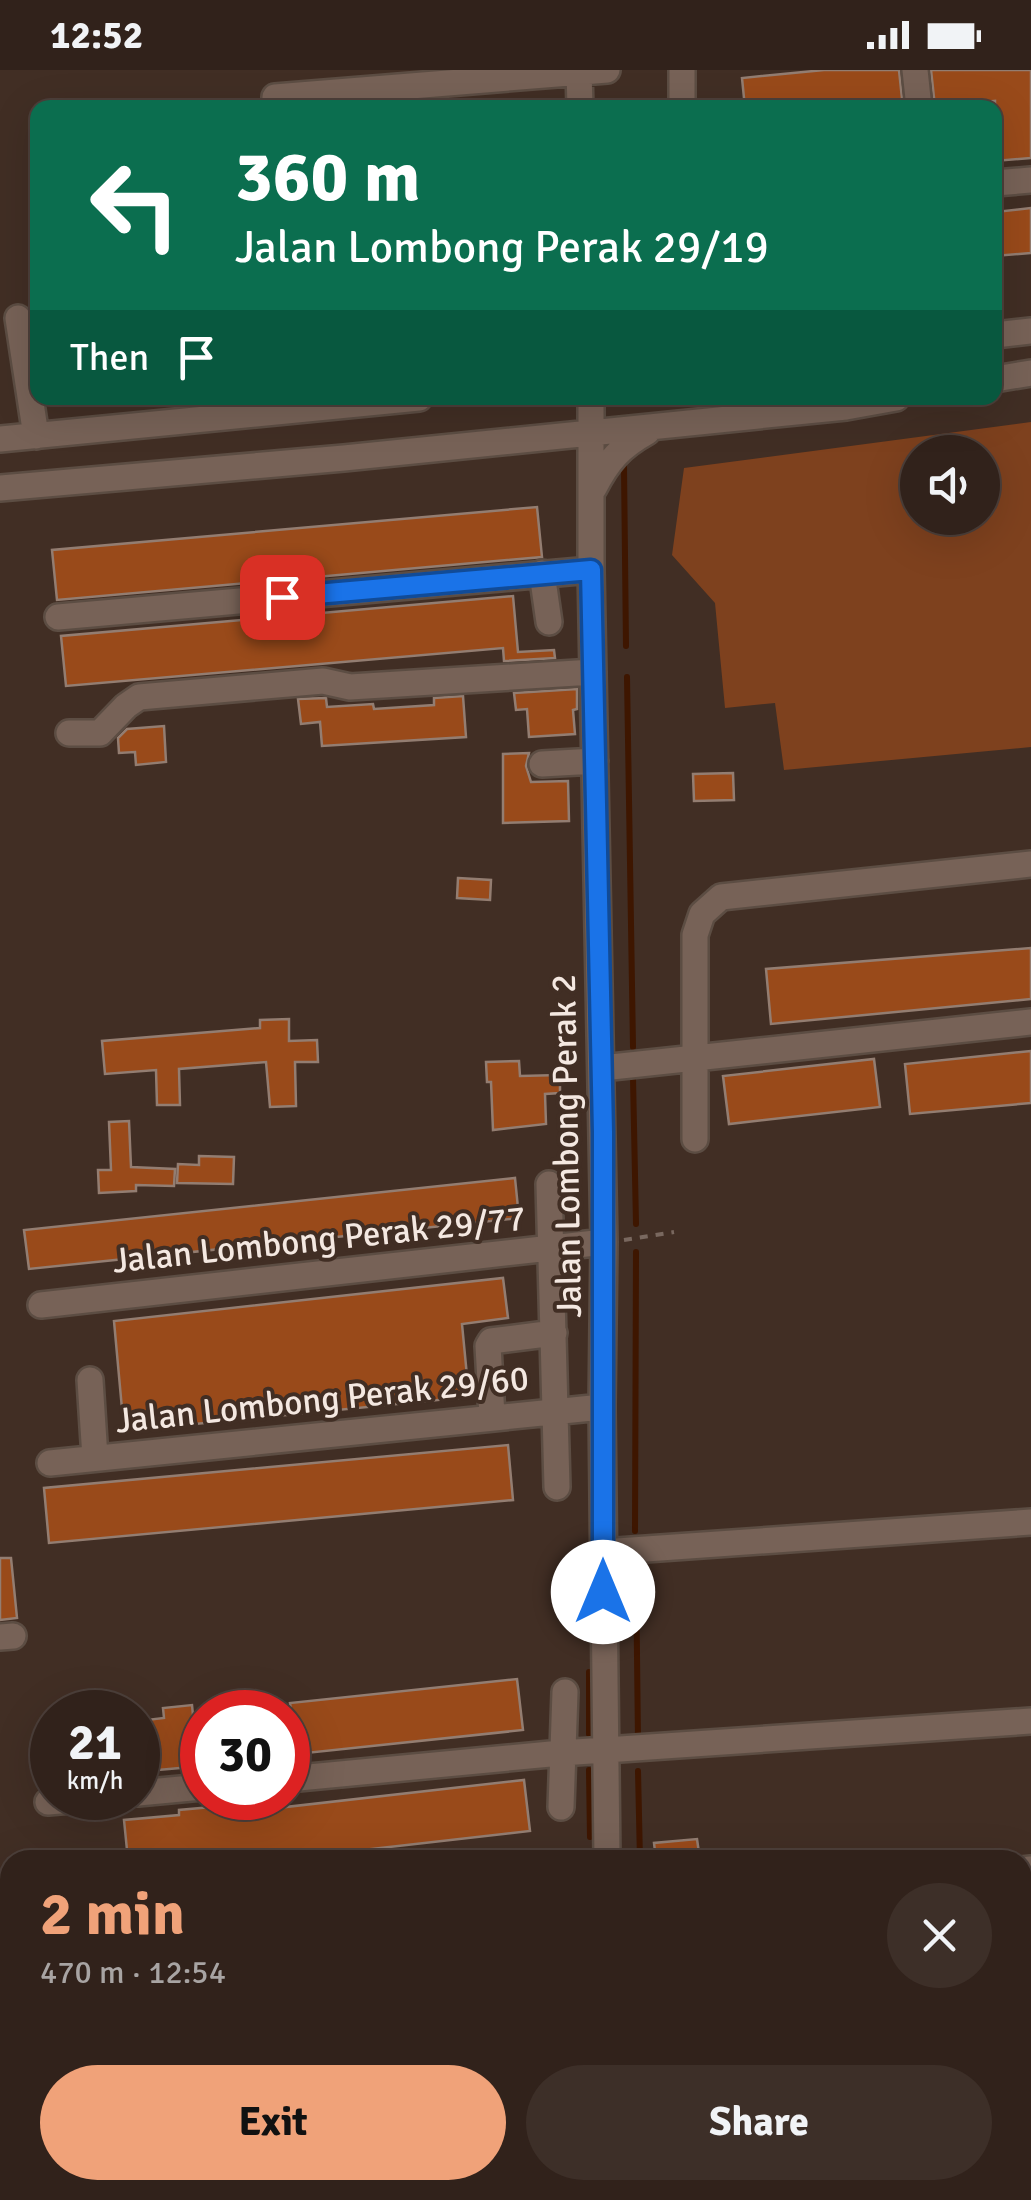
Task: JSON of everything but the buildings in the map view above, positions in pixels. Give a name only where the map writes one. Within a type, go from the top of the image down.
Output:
[{"type":"street","points":[[276,98],[607,70]]},
{"type":"street","points":[[682,70],[682,100]]},
{"type":"street","points":[[914,70],[918,100]]},
{"type":"street","points":[[579,71],[580,100]]},
{"type":"street","points":[[1002,182],[1031,180]]},
{"type":"street","points":[[18,318],[30,362]]},
{"type":"street","points":[[1002,334],[1031,331]]},
{"type":"street","points":[[1002,378],[1031,372]]},
{"type":"street","points":[[34,405],[36,436]]},
{"type":"street","points":[[0,439],[260,405]]},
{"type":"street","name":"Jalan Lombong Perak 2","points":[[591,405],[604,1242],[607,1850]]},
{"type":"street","points":[[0,488],[268,466],[857,405]]},
{"type":"street","points":[[592,492],[620,447],[656,427]]},
{"type":"street","points":[[530,438],[572,451],[582,461],[592,492]]},
{"type":"street","points":[[58,617],[591,570]]},
{"type":"street","points":[[542,574],[549,622]]},
{"type":"street","points":[[69,733],[100,733],[139,696],[323,681],[350,687],[593,672]]},
{"type":"street","points":[[542,764],[595,761]]},
{"type":"street","points":[[695,1139],[695,935],[702,914],[721,897],[1031,864]]},
{"type":"street","points":[[602,1068],[1031,1022]]},
{"type":"street","points":[[548,1184],[557,1487]]},
{"type":"street","name":"Jalan Lombong Perak 29/77","points":[[41,1305],[604,1242]]},
{"type":"street","points":[[492,1416],[488,1346],[491,1341],[554,1333]]},
{"type":"street","points":[[90,1380],[95,1458]]},
{"type":"street","name":"Jalan Lombong Perak 29/60","points":[[50,1462],[602,1407]]},
{"type":"street","points":[[603,1552],[1031,1522]]},
{"type":"street","points":[[561,1807],[564,1692]]},
{"type":"street","points":[[310,1777],[561,1752],[1031,1721]]},
{"type":"path","points":[[604,1242],[674,1232]]},
{"type":"shaded area","points":[[1031,422],[1031,747],[784,770],[775,703],[725,708],[715,603],[672,555],[684,468],[900,439],[900,535],[1000,535],[1000,435],[933,435]]},
{"type":"waterway","points":[[624,467],[626,646]]},
{"type":"waterway","points":[[627,677],[633,1047]]},
{"type":"waterway","points":[[633,1078],[636,1224]]},
{"type":"waterway","points":[[635,1531],[636,1252]]},
{"type":"waterway","points":[[636,1570],[638,1740]]},
{"type":"waterway","points":[[589,1672],[589,1734]]},
{"type":"waterway","points":[[589,1770],[590,1837]]},
{"type":"waterway","points":[[638,1771],[640,1850]]},
{"type":"route","points":[[282,597],[591,570],[603,1132],[603,1592]]}]
